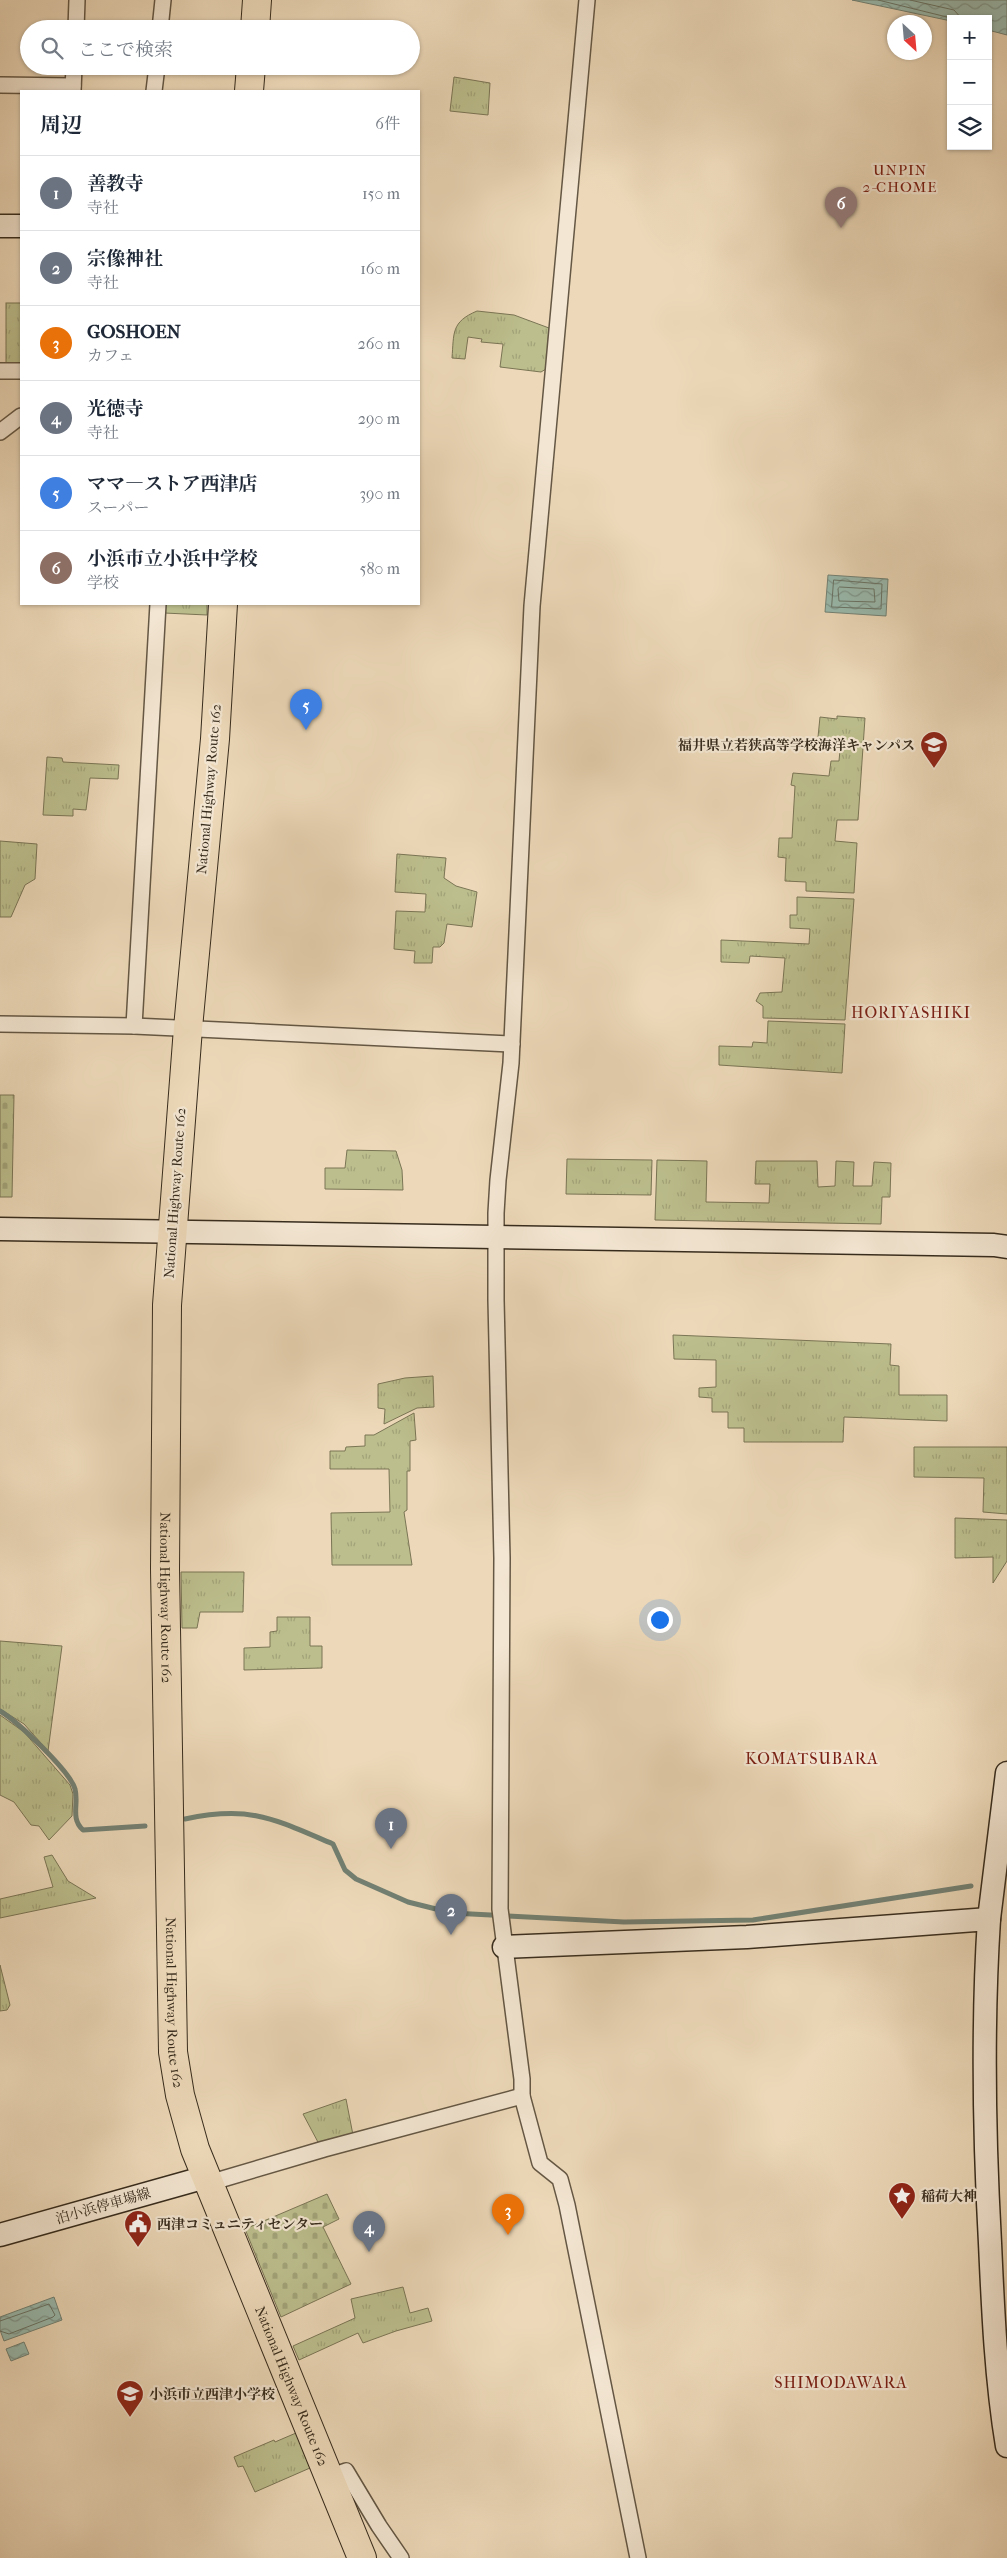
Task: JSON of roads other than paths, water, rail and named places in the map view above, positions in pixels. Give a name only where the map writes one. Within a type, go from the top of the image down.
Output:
[{"type":"highway","points":[[256,20],[257,0]]},
{"type":"highway","points":[[249,90],[251,75]]},
{"type":"highway","name":"National Highway Route 162","points":[[223,605],[214,739],[188,1028],[167,1305],[165,1481],[173,2052],[187,2125],[362,2558]]},
{"type":"street","points":[[76,0],[76,20]]},
{"type":"street","points":[[161,20],[163,0]]},
{"type":"street","points":[[587,0],[532,606],[521,885],[512,1044],[498,1180],[496,1238],[502,1558],[500,1915],[522,2079],[522,2096],[540,2163],[560,2180],[566,2201],[638,2558]]},
{"type":"street","points":[[0,85],[73,89],[74,75]]},
{"type":"street","points":[[154,90],[155,75]]},
{"type":"street","points":[[0,226],[20,226]]},
{"type":"street","points":[[0,371],[20,372]]},
{"type":"street","points":[[0,432],[20,417]]},
{"type":"street","points":[[134,1026],[158,605]]},
{"type":"street","points":[[0,1024],[188,1028],[512,1044]]},
{"type":"street","points":[[0,1230],[994,1245],[1007,1247]]},
{"type":"street","points":[[1007,1773],[989,1919],[983,2026],[984,2126],[996,2359],[999,2399],[1007,2446]]},
{"type":"street","points":[[504,1948],[747,1937],[989,1919]]},
{"type":"street","points":[[208,2180],[522,2096]]},
{"type":"street","name":"泊小浜停車場線","points":[[2,2231],[208,2180]]},
{"type":"street","points":[[329,2476],[346,2471],[378,2526],[401,2558]]},
{"type":"water","points":[[852,0],[1007,0],[1007,35],[992,31],[992,15],[947,15],[947,20],[932,17],[932,15],[923,15]]},
{"type":"water","points":[[828,575],[888,579],[886,616],[825,612]]},
{"type":"water","points":[[54,2297],[62,2320],[4,2341],[0,2330],[0,2317]]},
{"type":"water","points":[[24,2342],[29,2354],[11,2361],[6,2349]]},
{"type":"waterway","points":[[0,1711],[42,1747],[71,1781],[76,1795],[77,1821],[83,1830],[145,1826]]},
{"type":"waterway","points":[[185,1819],[228,1813],[245,1814],[278,1821],[333,1844],[345,1870],[356,1879],[408,1902],[452,1913],[624,1922],[753,1920],[971,1886]]},
{"type":"place","name":"小浜市立小浜中学校","points":[[841,228]]},
{"type":"place","name":"ママ―ストア西津店","points":[[306,730]]},
{"type":"place","name":"福井県立若狭高等学校海洋キャンパス","points":[[934,769]]},
{"type":"place","name":"善教寺","points":[[391,1849]]},
{"type":"place","name":"宗像神社","points":[[451,1935]]},
{"type":"place","name":"稲荷大神","points":[[902,2220]]},
{"type":"place","name":"GOSHOEN","points":[[508,2235]]},
{"type":"place","name":"西津コミュニティセンター","points":[[138,2248]]},
{"type":"place","name":"光徳寺","points":[[369,2252]]},
{"type":"place","name":"小浜市立西津小学校","points":[[130,2418]]},
{"type":"district","name":"UNPIN 2-CHOME","points":[[900,178]]},
{"type":"district","name":"HORIYASHIKI","points":[[911,1012]]},
{"type":"district","name":"KOMATSUBARA","points":[[812,1758]]},
{"type":"district","name":"SHIMODAWARA","points":[[841,2382]]}]
